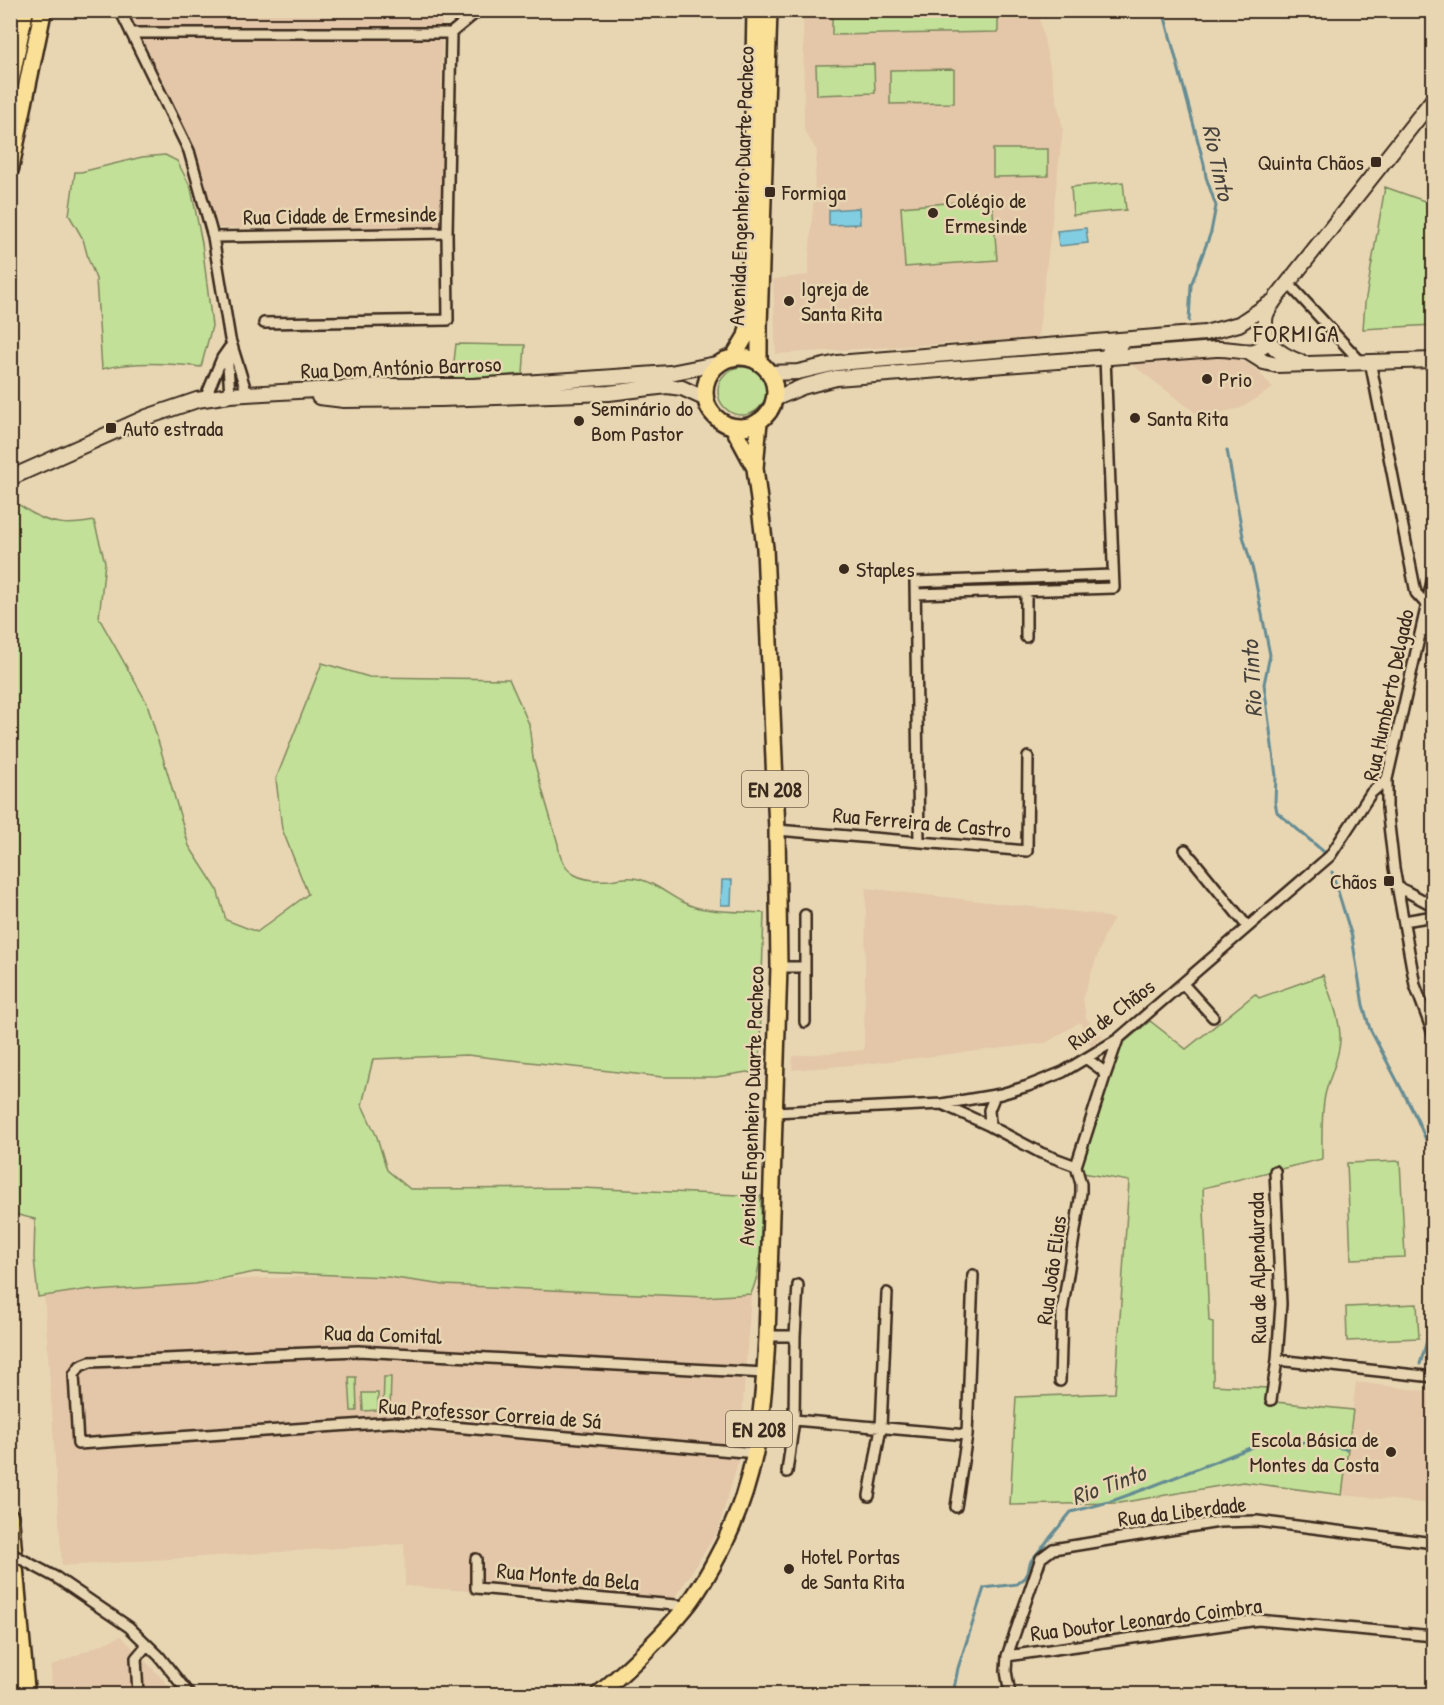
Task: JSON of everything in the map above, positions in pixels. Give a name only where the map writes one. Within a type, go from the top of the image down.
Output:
[{"type":"highway","points":[[10,83],[26,10]]},
{"type":"highway","points":[[10,169],[43,10]]},
{"type":"highway","points":[[10,1517],[26,1695]]},
{"type":"main road","name":"Avenida Engenheiro Duarte Pacheco","points":[[727,360],[746,336],[749,323],[755,10]]},
{"type":"main road","name":"Avenida Engenheiro Duarte Pacheco","points":[[764,368],[759,315],[769,10]]},
{"type":"main road","points":[[764,368],[774,385],[774,399],[802,387],[836,378],[1225,348],[1258,350],[1265,342],[1266,315],[1276,298],[1434,98]]},
{"type":"main road","points":[[1276,298],[1241,323],[1234,333],[1239,348],[1256,358],[1269,363],[1365,361],[1432,364]]},
{"type":"main road","points":[[706,399],[706,385],[711,373],[727,360],[747,358],[764,368],[798,372],[837,363],[1205,333],[1254,320],[1263,326],[1269,342],[1279,352],[1288,358],[1308,363]]},
{"type":"main road","name":"Rua Dom António Barroso","points":[[288,393],[382,386],[474,386],[670,373],[727,360]]},
{"type":"main road","name":"Rua Dom António Barroso","points":[[288,393],[344,400],[441,399],[609,393],[667,386],[682,388],[706,399]]},
{"type":"main road","points":[[10,478],[147,417],[205,399],[230,395],[288,393]]},
{"type":"main road","name":"EN 208","points":[[706,399],[711,412],[721,422],[733,427]]},
{"type":"main road","name":"EN 208","points":[[759,421],[769,412],[774,399]]},
{"type":"main road","name":"Avenida Engenheiro Duarte Pacheco","points":[[599,1695],[640,1657],[687,1606],[700,1587],[728,1539],[741,1508],[756,1453],[767,1336],[778,967],[777,830],[765,548],[755,468],[759,421]]},
{"type":"main road","points":[[733,427],[747,427],[759,421]]},
{"type":"main road","name":"Avenida Engenheiro Duarte Pacheco","points":[[733,427],[755,468]]},
{"type":"street","points":[[120,10],[189,151],[213,237],[230,343],[247,394]]},
{"type":"street","points":[[131,33],[451,33],[479,10]]},
{"type":"street","name":"Rua Cidade de Ermesinde","points":[[213,237],[447,233],[451,33]]},
{"type":"street","points":[[264,323],[448,320],[447,233]]},
{"type":"street","points":[[1288,283],[1365,361],[1416,593],[1426,604]]},
{"type":"street","points":[[916,594],[1114,588],[1105,352],[1108,348],[1126,345],[1138,338]]},
{"type":"street","points":[[230,343],[228,365],[230,395]]},
{"type":"street","points":[[205,399],[230,343]]},
{"type":"street","points":[[1070,344],[1082,349],[1101,349],[1105,357]]},
{"type":"street","name":"Rua Humberto Delgado","points":[[1434,573],[1387,779],[1387,808],[1415,985],[1434,1036]]},
{"type":"street","points":[[919,841],[915,582],[1113,575]]},
{"type":"street","points":[[1026,592],[1026,637]]},
{"type":"street","points":[[1421,631],[1434,629]]},
{"type":"street","name":"Rua Ferreira de Castro","points":[[777,830],[1027,851],[1028,757]]},
{"type":"street","name":"Rua de Chãos","points":[[774,1112],[942,1104],[994,1095],[1028,1086],[1064,1072],[1118,1039],[1330,856],[1371,793],[1387,779]]},
{"type":"street","points":[[1185,850],[1247,927]]},
{"type":"street","points":[[1398,887],[1434,906]]},
{"type":"street","points":[[805,915],[805,1022]]},
{"type":"street","points":[[1404,921],[1434,916]]},
{"type":"street","points":[[778,967],[805,967]]},
{"type":"street","points":[[1183,984],[1213,1017]]},
{"type":"street","points":[[942,1104],[1041,1153],[1076,1166],[1118,1039]]},
{"type":"street","points":[[1087,1059],[1102,1070],[1105,1076]]},
{"type":"street","points":[[990,1126],[989,1110],[994,1095]]},
{"type":"street","name":"Rua João Elias","points":[[1060,1381],[1062,1312],[1081,1193],[1076,1166]]},
{"type":"street","name":"Rua de Alpendurada","points":[[1271,1400],[1277,1360],[1281,1304],[1281,1263],[1275,1171]]},
{"type":"street","points":[[957,1507],[967,1435],[974,1275]]},
{"type":"street","points":[[786,1472],[794,1420],[798,1285]]},
{"type":"street","points":[[869,1496],[881,1427],[887,1293]]},
{"type":"street","points":[[767,1336],[795,1336]]},
{"type":"street","name":"Rua da Comital","points":[[78,1444],[74,1374],[80,1366],[90,1362],[322,1351],[375,1351],[765,1374]]},
{"type":"street","points":[[1277,1360],[1434,1377]]},
{"type":"street","points":[[794,1420],[967,1435]]},
{"type":"street","name":"Rua Professor Correia de Sá","points":[[78,1444],[394,1422],[756,1453]]},
{"type":"street","name":"Rua da Liberdade","points":[[1010,1695],[1006,1671],[1008,1656],[1041,1558],[1053,1549],[1219,1522],[1257,1521],[1434,1543]]},
{"type":"street","points":[[10,1553],[57,1578],[129,1627],[159,1656],[189,1695]]},
{"type":"street","name":"Rua Monte da Bela","points":[[476,1559],[476,1588],[687,1606]]},
{"type":"street","name":"Rua Doutor Leonardo Coimbra","points":[[1008,1656],[1258,1620],[1434,1636]]},
{"type":"street","points":[[138,1695],[136,1658],[147,1645]]},
{"type":"shaded area","points":[[129,11],[442,11],[441,227],[218,228],[195,149]]},
{"type":"shaded area","name":"Colégio de Ermesinde","points":[[803,11],[1038,11],[1063,129],[1038,338],[776,354],[773,279],[808,275],[817,151],[804,130]]},
{"type":"shaded area","name":"Prio","points":[[1225,357],[1247,363],[1257,370],[1273,388],[1241,408],[1201,417],[1130,363]]},
{"type":"shaded area","points":[[866,888],[1094,914],[1114,919],[1105,934],[1083,997],[1086,1018],[1103,1037],[1091,1047],[1080,1022],[1046,1043],[792,1070],[793,1056],[864,1050]]},
{"type":"shaded area","points":[[386,1274],[751,1294],[739,1458],[718,1531],[669,1607],[405,1586],[404,1544],[62,1566],[44,1293],[240,1279]]},
{"type":"shaded area","name":"Escola Básica de Montes da Costa","points":[[1356,1382],[1433,1392],[1433,1504],[1342,1495]]},
{"type":"shaded area","points":[[121,1636],[177,1694],[52,1694],[51,1666]]},
{"type":"green space","points":[[832,11],[998,11],[998,32],[832,35]]},
{"type":"green space","points":[[874,64],[875,93],[817,95],[816,65]]},
{"type":"green space","points":[[954,69],[954,103],[890,104],[890,70]]},
{"type":"green space","points":[[993,149],[1048,149],[1048,176],[993,177]]},
{"type":"green space","points":[[165,155],[177,161],[191,188],[202,243],[212,326],[201,367],[151,364],[102,369],[96,279],[83,239],[69,215],[75,172],[142,157]]},
{"type":"green space","points":[[1123,182],[1126,210],[1073,215],[1071,187]]},
{"type":"green space","points":[[1385,187],[1433,204],[1433,325],[1363,329],[1365,303]]},
{"type":"green space","points":[[992,199],[997,260],[905,267],[901,207]]},
{"type":"green space","points":[[456,344],[525,345],[523,374],[452,379]]},
{"type":"green space","points":[[737,367],[747,367],[759,374],[766,386],[766,396],[759,408],[747,415],[737,415],[722,404],[718,396],[718,386],[729,371]]},
{"type":"green space","points":[[10,502],[55,522],[70,524],[94,521],[105,562],[99,618],[147,703],[189,846],[217,889],[226,920],[257,932],[308,894],[282,829],[276,779],[322,663],[369,677],[509,679],[529,724],[533,758],[560,855],[568,870],[590,880],[630,878],[642,880],[687,904],[703,909],[764,913],[759,1074],[747,1072],[716,1077],[662,1077],[467,1055],[373,1059],[362,1105],[377,1137],[387,1170],[410,1189],[582,1188],[761,1196],[760,1258],[751,1294],[704,1297],[444,1285],[388,1277],[255,1272],[195,1284],[96,1291],[90,1289],[38,1297],[34,1258],[35,1219],[10,1213]]},
{"type":"green space","points":[[1323,975],[1337,1016],[1340,1041],[1324,1103],[1322,1159],[1203,1188],[1209,1321],[1213,1322],[1213,1385],[1267,1388],[1266,1401],[1353,1410],[1342,1495],[1243,1482],[1119,1503],[1010,1505],[1016,1397],[1115,1393],[1129,1181],[1083,1173],[1082,1163],[1121,1045],[1150,1021],[1186,1049],[1255,994],[1259,998]]},
{"type":"green space","points":[[1400,1161],[1405,1257],[1351,1259],[1347,1163]]},
{"type":"green space","points":[[1417,1304],[1419,1338],[1347,1341],[1346,1307]]},
{"type":"green space","points":[[349,1377],[356,1377],[357,1411],[351,1411]]},
{"type":"green space","points":[[384,1377],[391,1377],[390,1410],[383,1410]]},
{"type":"green space","points":[[362,1393],[378,1393],[378,1410],[363,1411]]},
{"type":"water","points":[[859,208],[860,224],[829,225],[829,210]]},
{"type":"water","points":[[1086,228],[1088,243],[1059,246],[1057,231]]},
{"type":"water","points":[[722,880],[732,880],[731,905],[721,905]]},
{"type":"waterway","name":"Rio Tinto","points":[[1163,10],[1206,177],[1216,206],[1211,232],[1191,285],[1189,321]]},
{"type":"waterway","name":"Rio Tinto","points":[[1227,450],[1243,536],[1254,574],[1270,655],[1264,684],[1276,776],[1277,812],[1324,852]]},
{"type":"waterway","name":"Rio Tinto","points":[[1332,872],[1352,937],[1363,1005],[1370,1029],[1416,1117],[1434,1158]]},
{"type":"waterway","name":"Rio Tinto","points":[[1420,1364],[1434,1318]]},
{"type":"waterway","name":"Rio Tinto","points":[[953,1694],[958,1668],[984,1588],[1017,1584],[1025,1578],[1031,1561],[1071,1512],[1109,1502],[1268,1441],[1316,1443],[1346,1449]]},
{"type":"place","name":"Quinta Chãos","points":[[1376,162]]},
{"type":"place","name":"Formiga","points":[[770,192]]},
{"type":"place","name":"Colégio de Ermesinde","points":[[933,213]]},
{"type":"place","name":"Igreja de Santa Rita","points":[[789,301]]},
{"type":"place","name":"Prio","points":[[1207,379]]},
{"type":"place","name":"Santa Rita","points":[[1135,418]]},
{"type":"place","name":"Seminário do Bom Pastor","points":[[579,421]]},
{"type":"place","name":"Auto estrada","points":[[111,428]]},
{"type":"place","name":"Staples","points":[[844,569]]},
{"type":"place","name":"Chãos","points":[[1389,881]]},
{"type":"place","name":"Escola Básica de Montes da Costa","points":[[1391,1452]]},
{"type":"place","name":"Hotel Portas de Santa Rita","points":[[789,1569]]},
{"type":"district","name":"FORMIGA","points":[[1297,333]]}]
